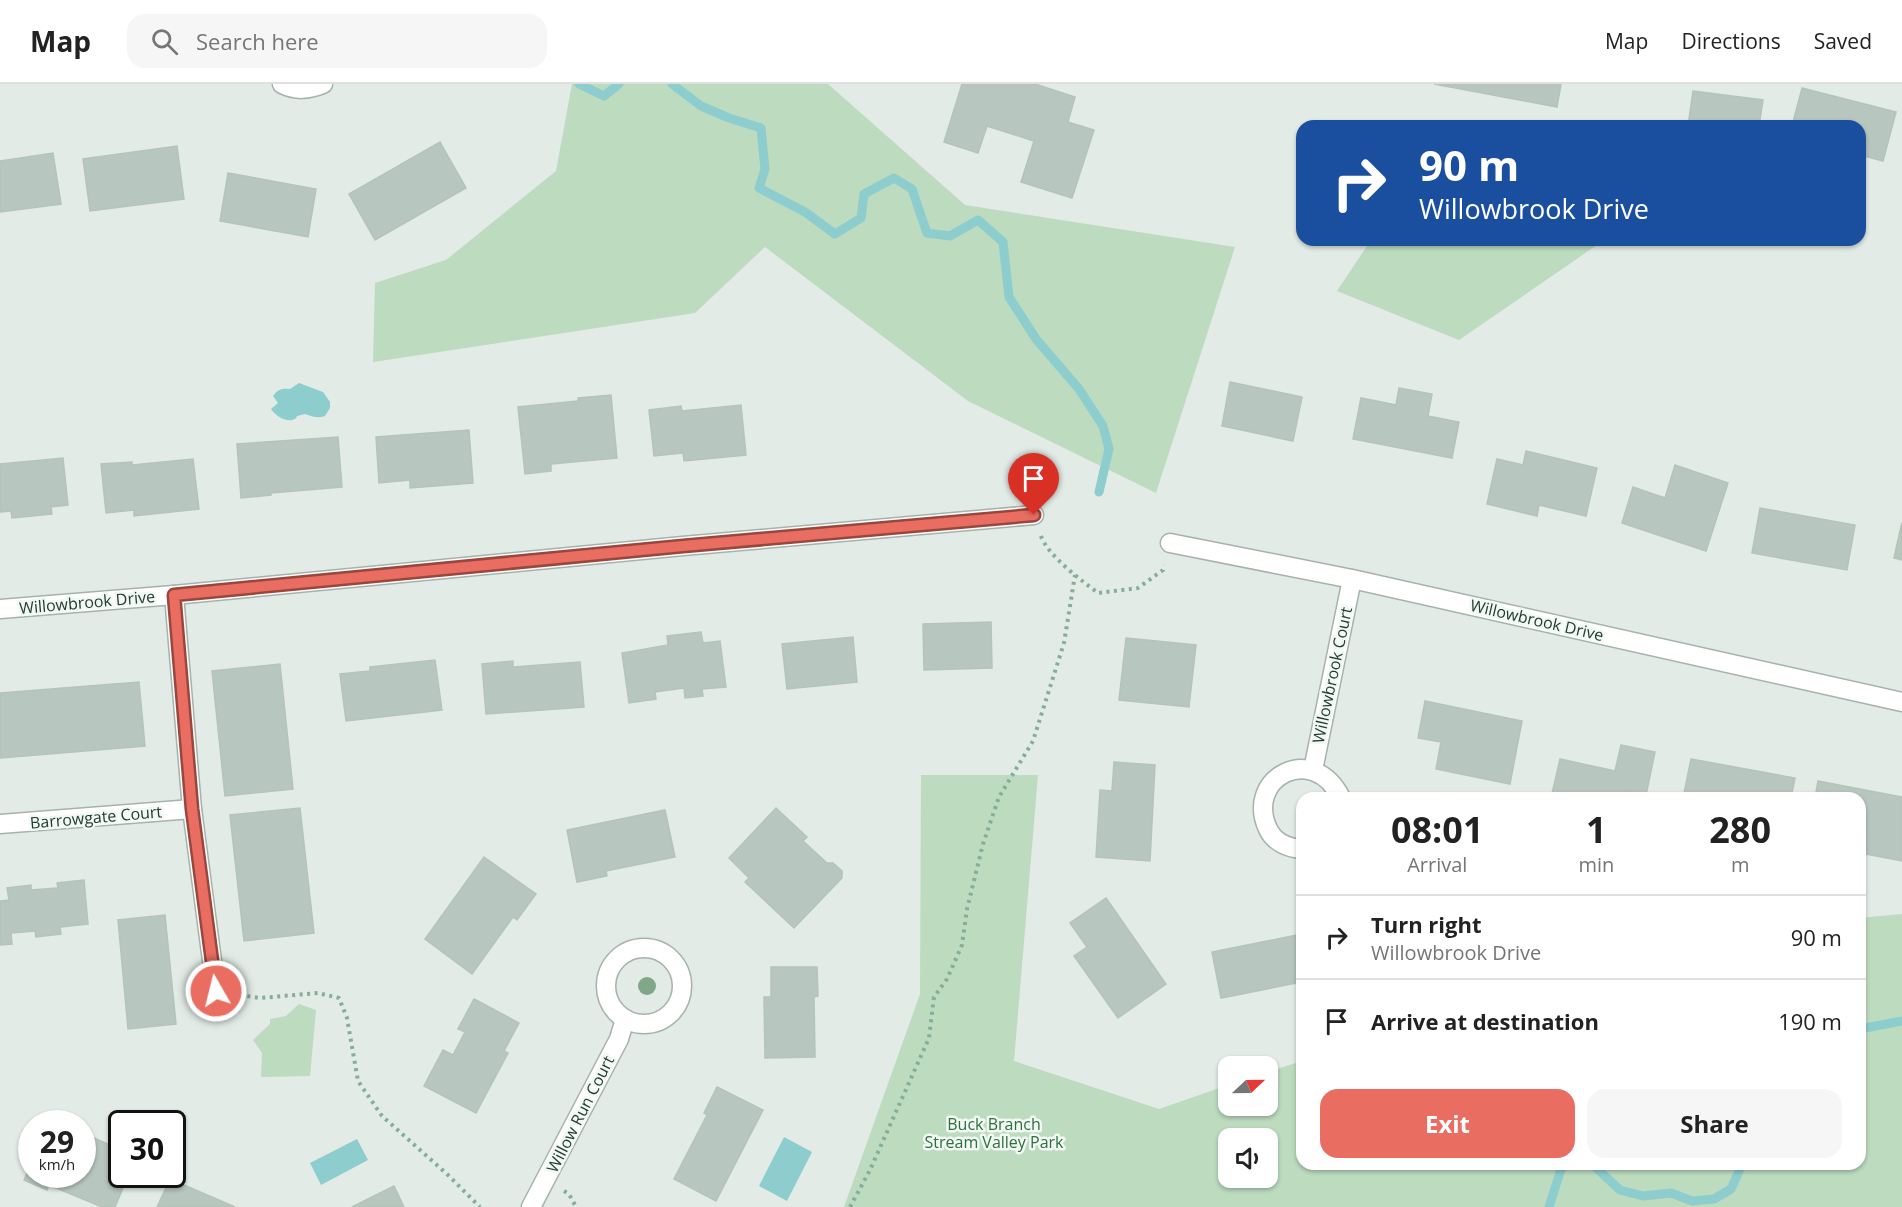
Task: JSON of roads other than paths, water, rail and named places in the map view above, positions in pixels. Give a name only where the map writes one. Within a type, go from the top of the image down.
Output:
[{"type":"street","points":[[282,84],[298,90],[323,84]]},
{"type":"street","name":"Willowbrook Drive","points":[[0,609],[174,595],[1034,515]]},
{"type":"street","name":"Willowbrook Drive","points":[[1170,543],[1352,579],[1902,702]]},
{"type":"street","name":"Willowbrook Court","points":[[1313,770],[1352,579]]},
{"type":"street","points":[[174,595],[192,809],[216,991]]},
{"type":"street","points":[[1296,848],[1280,843],[1270,833],[1264,820],[1262,806],[1270,786],[1285,772],[1299,769],[1313,770],[1326,776],[1338,792]]},
{"type":"street","name":"Barrowgate Court","points":[[0,824],[192,809]]},
{"type":"street","points":[[638,949],[651,949],[663,954],[674,962],[680,973],[682,986],[680,1000],[673,1011],[663,1019],[651,1024],[638,1024],[625,1019],[615,1011],[609,999],[606,986],[611,968],[625,953],[638,949]]},
{"type":"street","name":"Willow Run Court","points":[[531,1207],[618,1039],[625,1019]]},
{"type":"water","points":[[299,383],[323,392],[330,402],[330,408],[325,416],[304,414],[295,419],[286,420],[280,418],[271,409],[278,403],[273,396],[275,394]]},
{"type":"water","points":[[784,1137],[812,1152],[787,1201],[759,1186]]},
{"type":"water","points":[[357,1139],[368,1160],[321,1185],[310,1163]]},
{"type":"waterway","points":[[579,84],[604,96],[619,84]]},
{"type":"waterway","points":[[672,84],[701,106],[761,128],[765,169],[759,188],[805,212],[835,234],[861,218],[864,194],[894,178],[912,189],[927,233],[950,236],[978,220],[1003,242],[1009,297],[1036,339],[1079,389],[1103,426],[1109,449],[1099,492]]},
{"type":"waterway","points":[[1866,1028],[1902,1021]]},
{"type":"waterway","points":[[1549,1207],[1561,1170]]},
{"type":"waterway","points":[[1598,1170],[1620,1190],[1643,1196],[1671,1193],[1692,1201],[1714,1199],[1731,1189],[1740,1170]]},
{"type":"park label","name":"Buck Branch Stream Valley Park","points":[[994,1133]]}]
